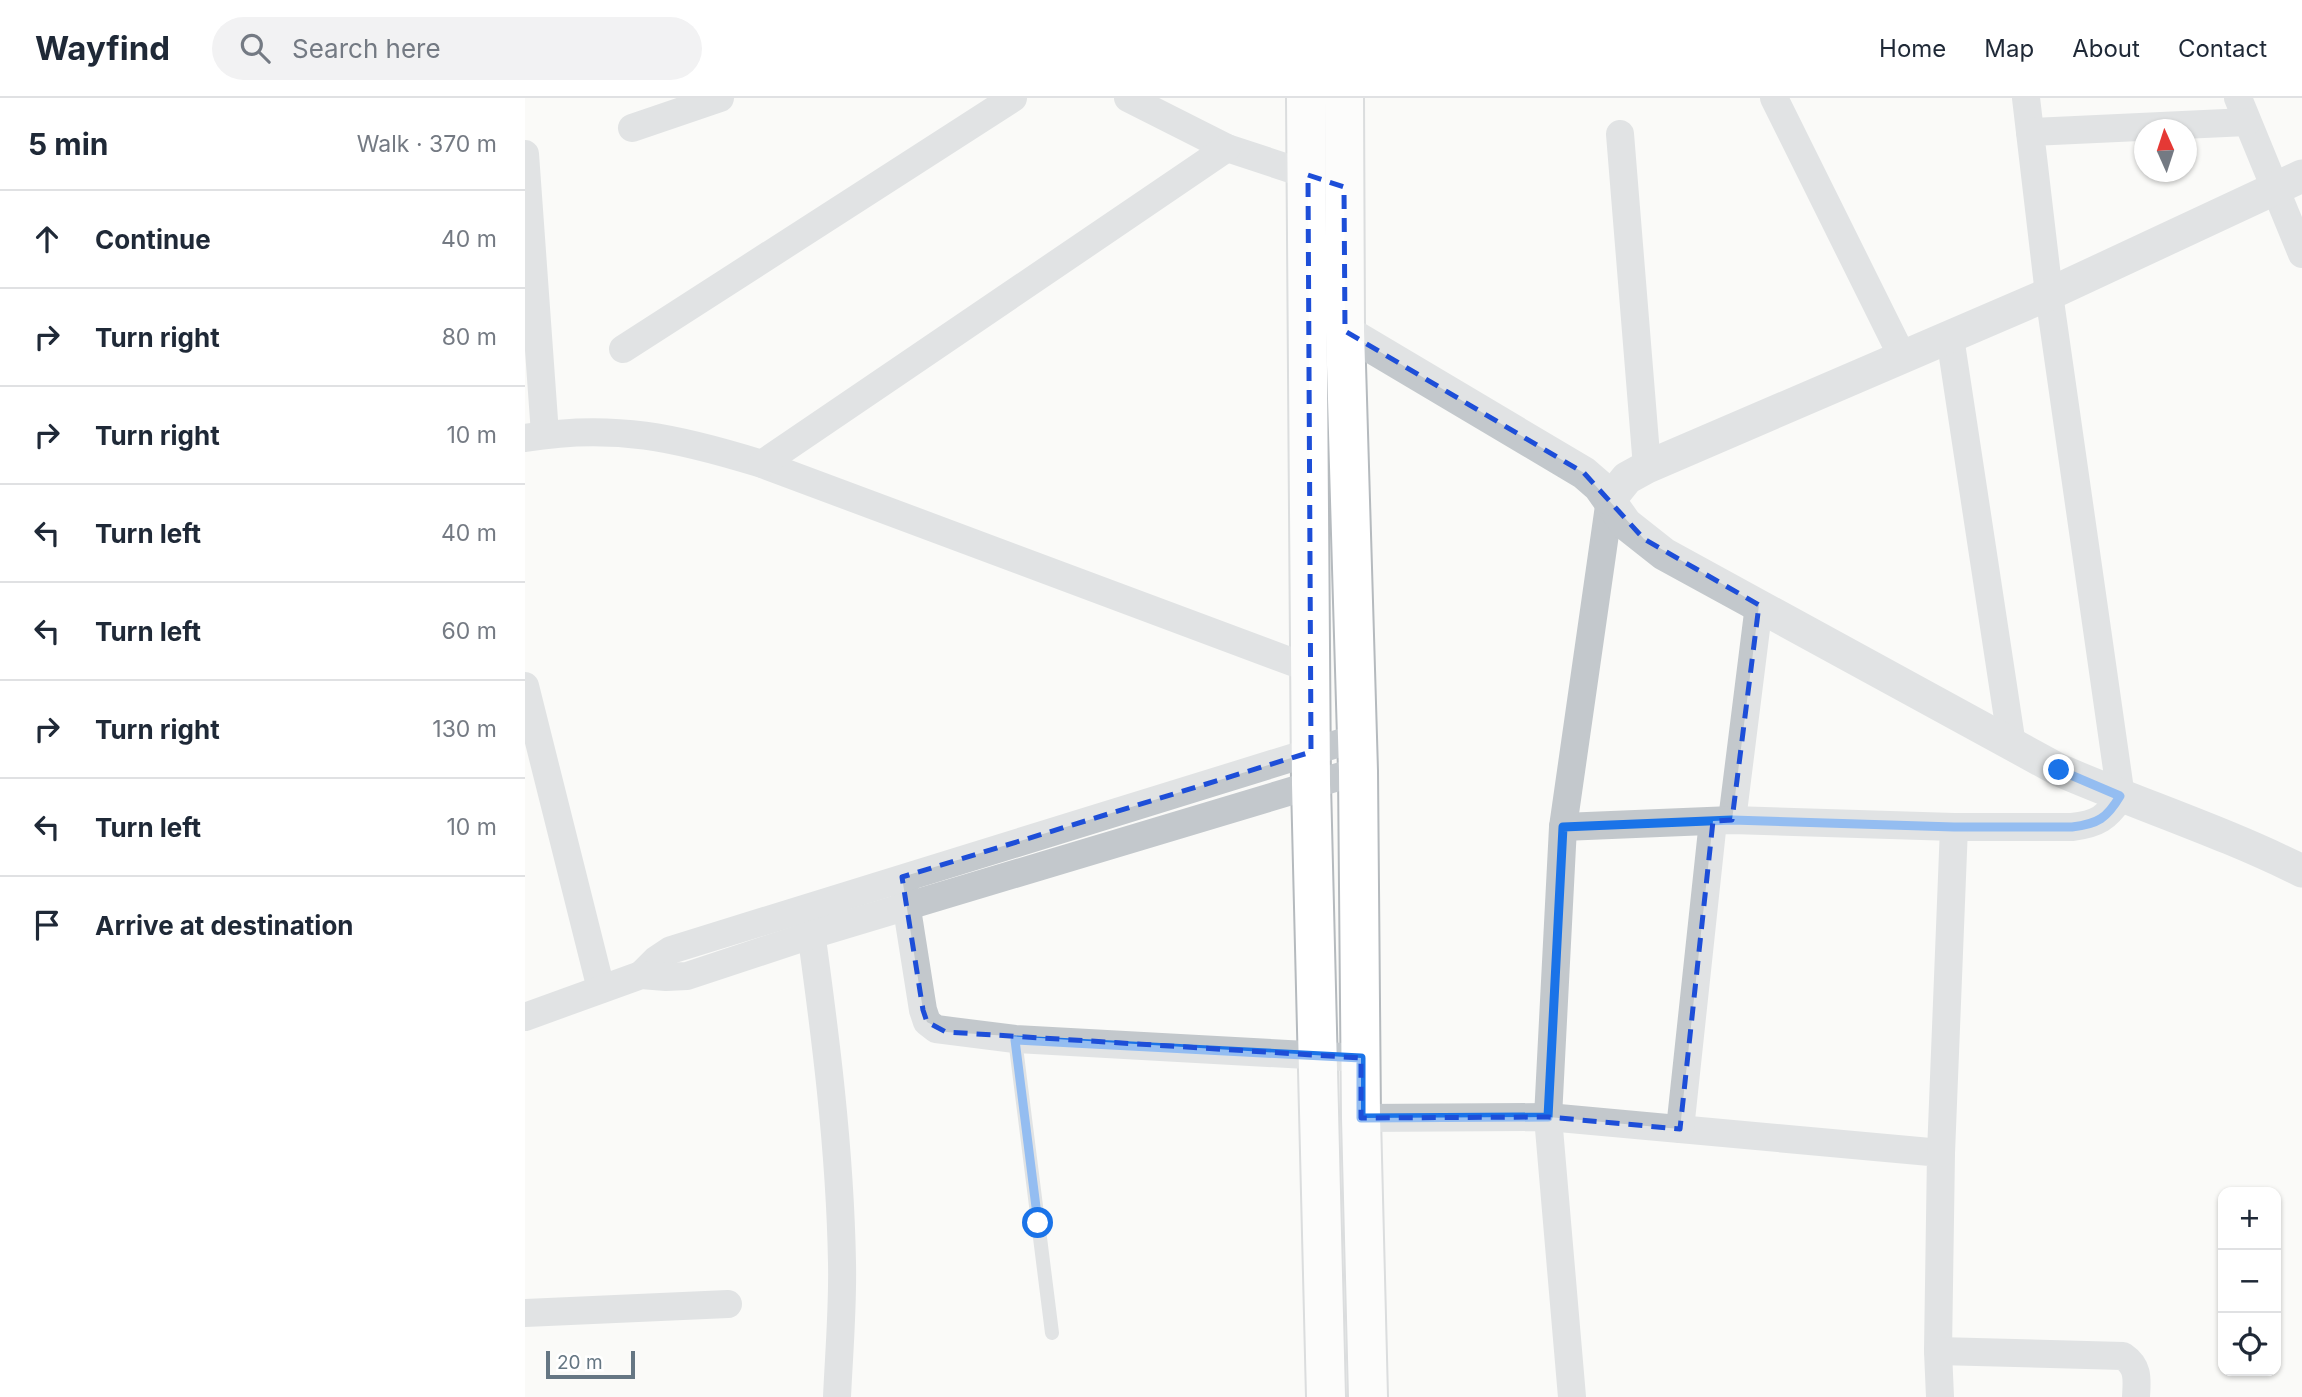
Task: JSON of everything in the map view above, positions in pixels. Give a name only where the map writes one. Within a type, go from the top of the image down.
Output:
[{"type":"main road","points":[[1306,98],[1311,768],[1326,1397]]},
{"type":"main road","points":[[1344,98],[1345,331],[1357,755],[1361,1118],[1368,1397]]},
{"type":"street","points":[[632,128],[720,98]]},
{"type":"street","points":[[623,349],[1013,98]]},
{"type":"street","points":[[1128,98],[1227,148],[1343,187]]},
{"type":"street","points":[[1774,98],[1903,358]]},
{"type":"street","points":[[1563,827],[1722,820],[1954,827],[2072,827],[2092,824],[2105,817],[2120,796],[2049,294],[2026,98]]},
{"type":"street","points":[[2030,132],[2243,110],[2288,182],[2302,254]]},
{"type":"street","points":[[1620,134],[1647,467]]},
{"type":"street","points":[[762,464],[1227,148]]},
{"type":"street","points":[[525,154],[535,436],[617,432],[660,436],[696,444],[762,464],[1311,669]]},
{"type":"street","points":[[1572,1397],[1548,1117],[1563,827],[1610,499],[1627,478],[1647,467],[2049,294],[2288,182]]},
{"type":"street","points":[[1345,331],[1584,473],[1610,499],[1626,524],[1664,554],[2059,770],[2197,824],[2302,871]]},
{"type":"street","points":[[1950,337],[2012,745]]},
{"type":"street","points":[[1680,1129],[1722,820],[1759,605]]},
{"type":"street","points":[[525,686],[601,989]]},
{"type":"street","points":[[641,975],[671,950],[902,877],[1357,755]]},
{"type":"street","points":[[525,1017],[641,975],[687,976],[811,935],[908,907],[1311,768]]},
{"type":"street","points":[[1940,1397],[1938,1351],[1941,1153],[1954,827]]},
{"type":"street","points":[[902,877],[923,1010],[927,1022],[936,1029],[1015,1040],[1361,1058]]},
{"type":"street","points":[[807,907],[834,1109],[842,1264],[837,1397]]},
{"type":"street","points":[[1361,1118],[1548,1117],[1941,1153]]},
{"type":"street","points":[[525,1312],[728,1304]]},
{"type":"street","points":[[1938,1351],[2123,1356],[2137,1371],[2136,1397]]},
{"type":"lane","points":[[1015,1040],[1052,1333]]},
{"type":"highlighted area","points":[[1308,175],[1344,187],[1345,331],[1584,473],[1644,539],[1759,605],[1732,820],[1713,821],[1680,1129],[1548,1117],[1361,1118],[1361,1058],[946,1032],[927,1022],[923,1010],[902,877],[1311,752]]},
{"type":"route","points":[[1038,1223],[1015,1040],[1361,1058],[1361,1118],[1548,1117],[1563,827],[1732,820],[1954,827],[2072,827],[2092,824],[2105,817],[2115,806],[2120,796],[2059,770]]}]
